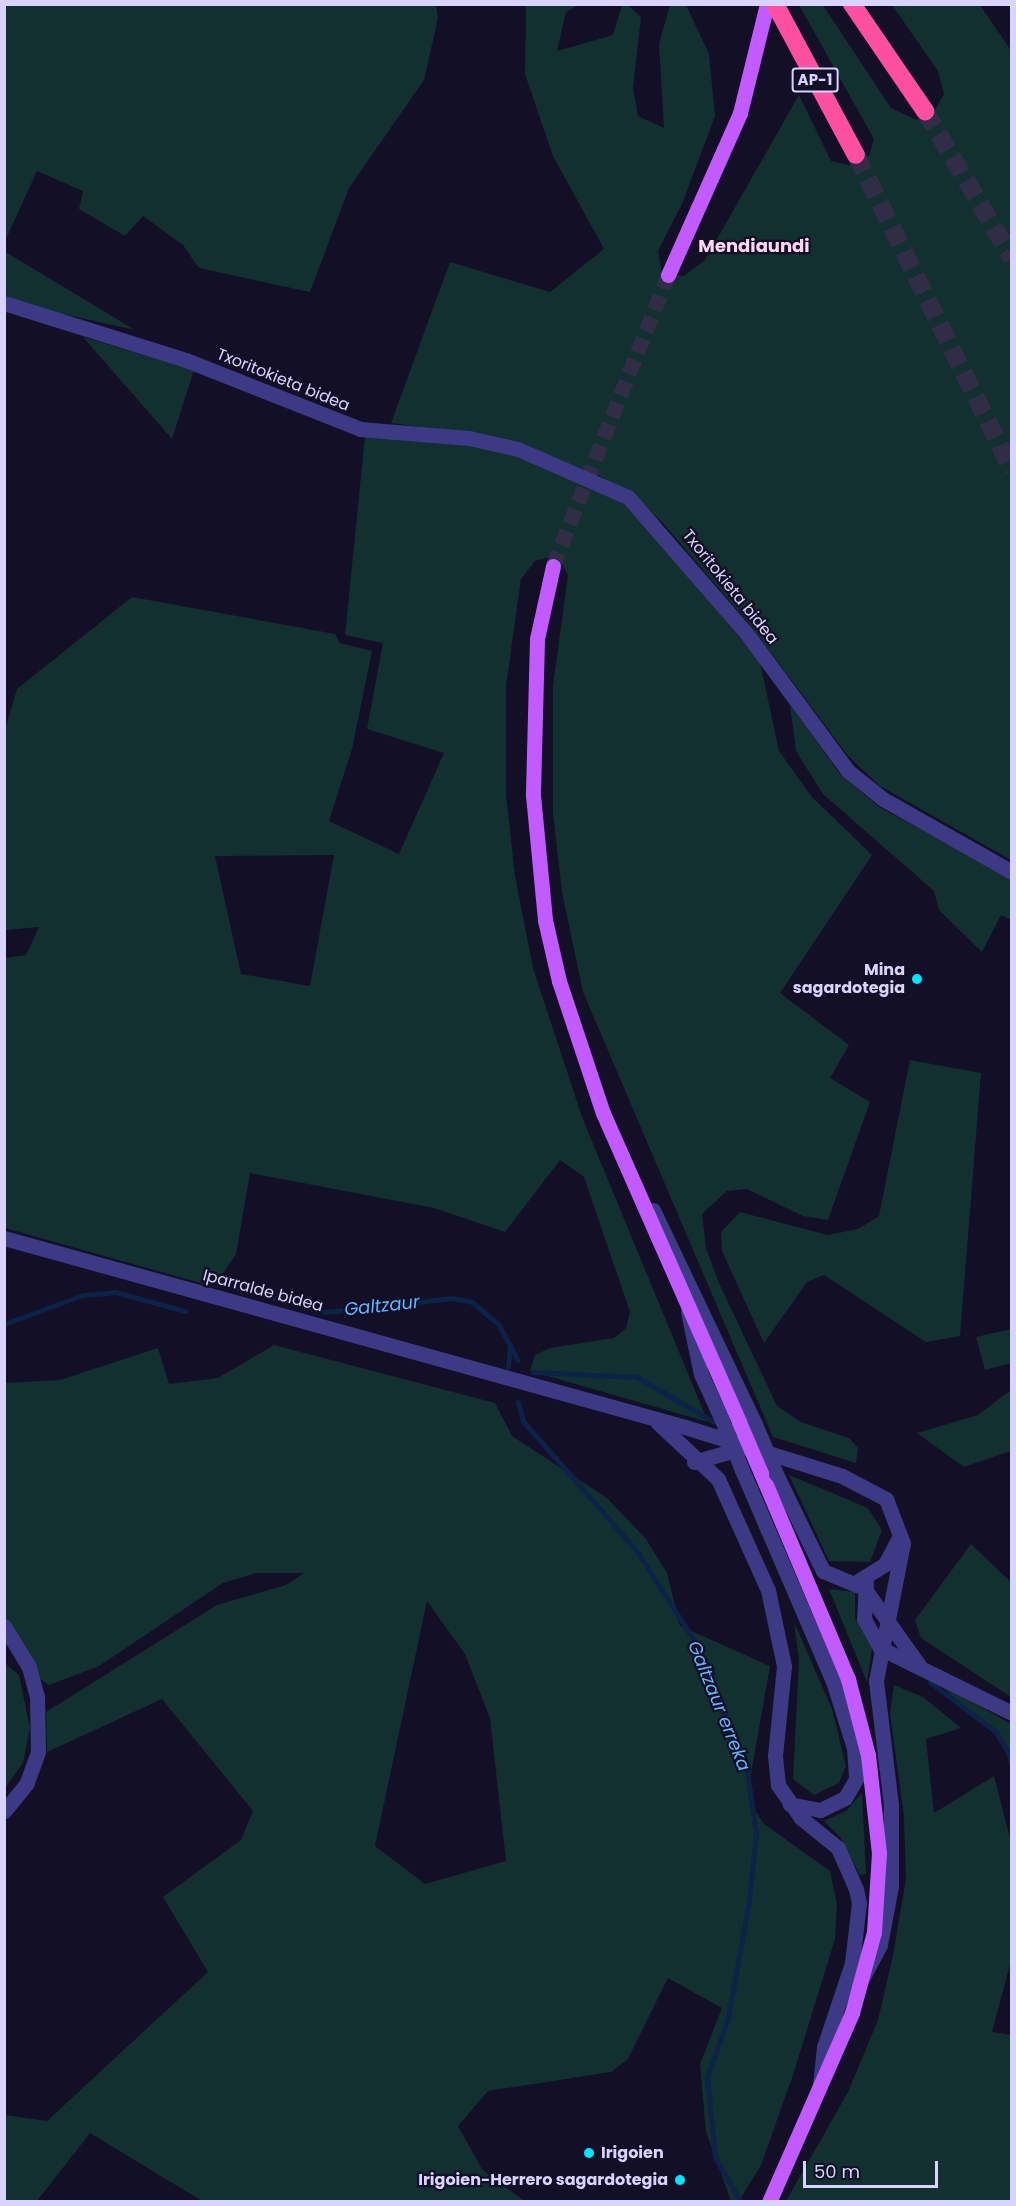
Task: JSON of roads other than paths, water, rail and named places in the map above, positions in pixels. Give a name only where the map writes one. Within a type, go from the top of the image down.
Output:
[{"type":"highway","name":"AP-1","points":[[774,4],[856,155]]},
{"type":"highway","points":[[852,4],[925,111]]},
{"type":"main road","points":[[668,275],[740,113],[767,4]]},
{"type":"main road","points":[[553,566],[537,639],[532,735],[539,867],[559,981],[620,1154],[687,1309],[747,1423],[768,1473],[848,1679],[868,1755],[879,1852],[874,1932],[863,1977],[819,2092],[769,2202]]},
{"type":"street","name":"Txoritokieta bidea","points":[[4,303],[186,360],[360,429],[469,438],[577,471],[628,497],[660,529],[782,683],[848,771],[883,799],[1011,872]]},
{"type":"street","points":[[620,1154],[648,1198],[747,1423]]},
{"type":"street","name":"Iparralde bidea","points":[[4,1238],[648,1416],[754,1449],[874,1490],[892,1506],[901,1529]]},
{"type":"street","points":[[687,1309],[701,1374],[833,1681],[854,1748],[856,1779],[845,1798],[820,1810],[790,1804]]},
{"type":"street","points":[[615,1408],[694,1458],[741,1528]]},
{"type":"street","points":[[648,1416],[718,1479],[768,1590],[782,1642],[775,1773],[790,1804],[838,1848],[859,1903],[852,1963],[824,2048],[819,2092]]},
{"type":"street","points":[[694,1458],[709,1435]]},
{"type":"street","points":[[694,1458],[727,1449],[754,1449]]},
{"type":"street","points":[[718,1479],[727,1449]]},
{"type":"street","points":[[768,1473],[823,1571],[862,1583],[887,1616],[913,1664]]},
{"type":"street","points":[[862,1583],[892,1555],[901,1529]]},
{"type":"street","points":[[863,1977],[880,1945],[891,1886],[891,1805],[876,1681],[880,1648],[903,1556],[901,1529]]},
{"type":"street","points":[[862,1583],[864,1619],[880,1648],[1011,1713]]},
{"type":"street","points":[[4,1626],[29,1667],[37,1696],[38,1752],[27,1782],[4,1811]]},
{"type":"street","points":[[876,1681],[913,1664]]},
{"type":"waterway","name":"Galtzaur","points":[[237,1288],[326,1312],[452,1298],[472,1302],[499,1325],[518,1360]]},
{"type":"waterway","name":"Galtzaur","points":[[4,1324],[83,1295],[115,1292],[185,1311]]},
{"type":"waterway","name":"Galtzaur erreka","points":[[508,1367],[510,1344]]},
{"type":"waterway","points":[[533,1372],[637,1377],[714,1422]]},
{"type":"waterway","name":"Galtzaur erreka","points":[[518,1402],[523,1421],[636,1550],[695,1642],[747,1771],[756,1834],[749,1901],[728,2018],[707,2077],[715,2157],[739,2199]]},
{"type":"waterway","points":[[930,1682],[996,1732],[1012,1760]]},
{"type":"tunnel","points":[[925,111],[1012,258]]},
{"type":"tunnel","points":[[856,155],[1012,470]]},
{"type":"tunnel","points":[[553,566],[668,275]]},
{"type":"place","name":"Mina sagardotegia","points":[[917,979]]},
{"type":"place","name":"Irigoien","points":[[589,2153]]},
{"type":"place","name":"Irigoien-Herrero sagardotegia","points":[[680,2180]]},
{"type":"district","name":"Mendiaundi","points":[[754,246]]}]
